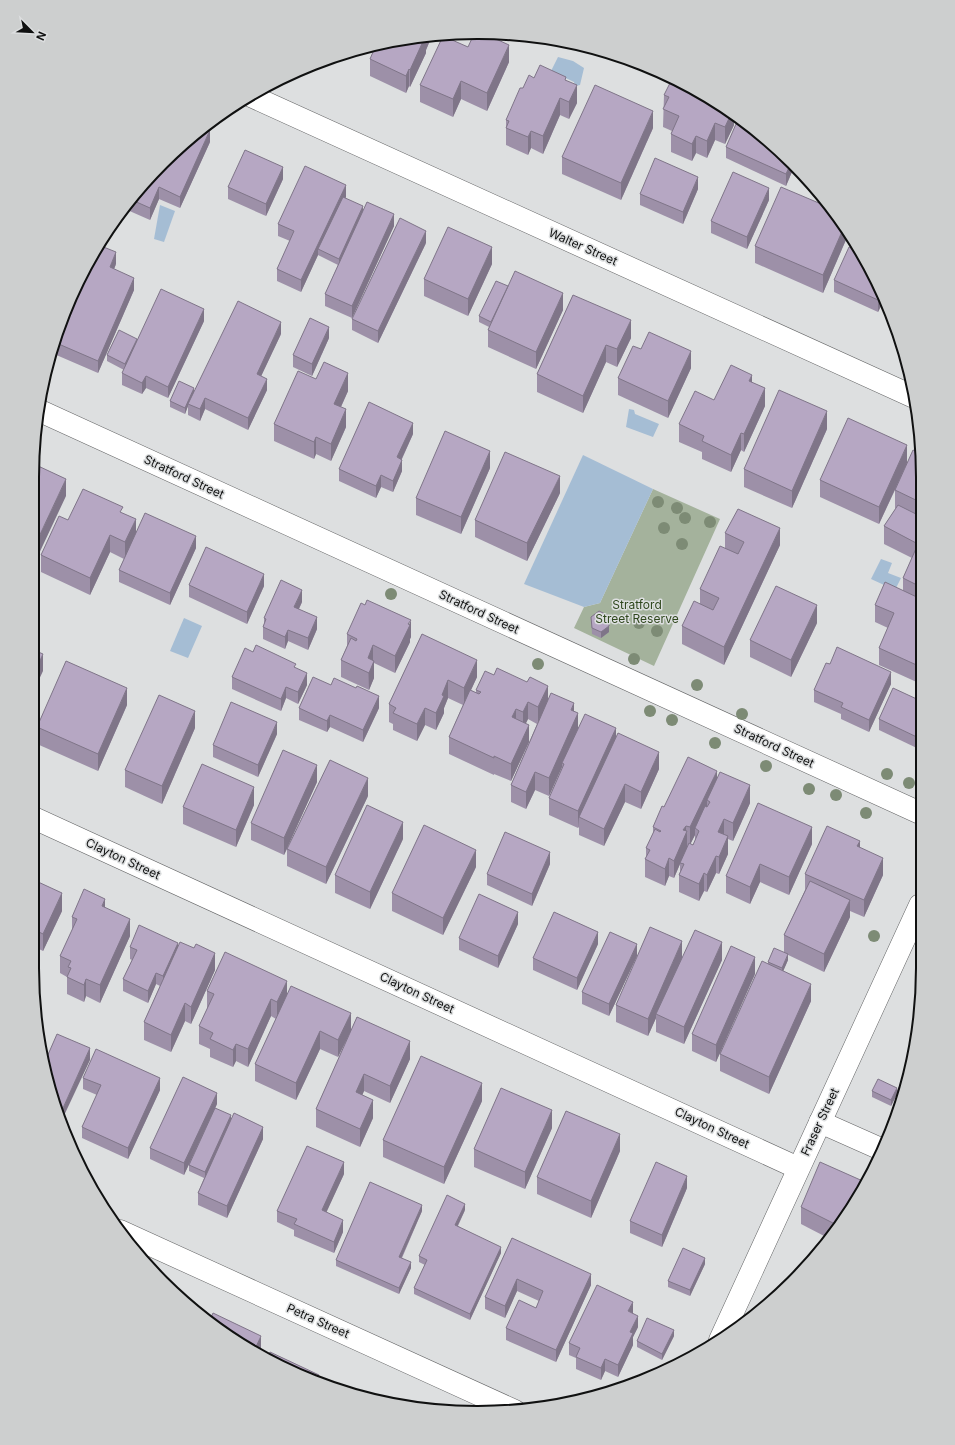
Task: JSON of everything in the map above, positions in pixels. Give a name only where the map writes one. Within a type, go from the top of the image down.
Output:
[{"type":"street","name":"Walter Street","points":[[257,99],[908,394]]},
{"type":"street","name":"Stratford Street","points":[[44,413],[916,811]]},
{"type":"street","name":"Clayton Street","points":[[39,820],[798,1168]]},
{"type":"street","name":"Fraser Street","points":[[725,1329],[916,914]]},
{"type":"street","points":[[820,1122],[877,1147]]},
{"type":"street","name":"Petra Street","points":[[132,1236],[502,1405]]},
{"type":"green space","name":"Stratford Street Reserve","points":[[653,489],[720,519],[654,666],[574,628],[584,607],[600,603]]},
{"type":"water","points":[[558,57],[573,61],[584,68],[580,85],[575,86],[574,82],[551,71]]},
{"type":"water","points":[[160,205],[175,211],[164,242],[154,239]]},
{"type":"water","points":[[629,409],[634,410],[635,414],[659,424],[653,437],[626,427]]},
{"type":"water","points":[[583,455],[653,489],[600,603],[584,607],[524,584]]},
{"type":"water","points":[[881,559],[892,563],[888,573],[901,578],[895,590],[871,579]]},
{"type":"water","points":[[184,618],[202,626],[188,658],[170,651]]},
{"type":"building","points":[[472,39],[497,40],[509,45],[487,93],[461,81],[453,99],[420,85],[441,41],[452,40],[468,47]]},
{"type":"building","points":[[422,43],[406,76],[370,59],[373,52],[392,47]]},
{"type":"building","points":[[540,65],[566,77],[565,80],[577,85],[569,102],[560,98],[543,136],[531,131],[528,137],[506,128],[509,121],[506,120],[520,88],[523,88],[529,75],[534,78]]},
{"type":"building","points":[[670,83],[697,98],[729,119],[725,127],[715,123],[707,141],[696,136],[692,144],[671,134],[679,116],[663,109],[669,97],[664,95]]},
{"type":"building","points":[[595,85],[653,111],[621,183],[562,157]]},
{"type":"building","points":[[736,124],[767,148],[789,168],[786,174],[726,147]]},
{"type":"building","points":[[209,131],[180,197],[159,187],[150,208],[137,202],[167,167]]},
{"type":"building","points":[[245,150],[283,167],[266,204],[228,187]]},
{"type":"building","points":[[655,158],[698,177],[683,212],[640,194]]},
{"type":"building","points":[[305,166],[346,185],[301,280],[277,269],[294,231],[278,224]]},
{"type":"building","points":[[733,172],[769,188],[747,237],[711,221]]},
{"type":"building","points":[[781,187],[819,203],[841,233],[823,275],[755,246]]},
{"type":"building","points":[[343,197],[363,206],[339,259],[318,249]]},
{"type":"building","points":[[367,202],[394,214],[352,306],[325,294]]},
{"type":"building","points":[[400,218],[426,231],[378,331],[352,319]]},
{"type":"building","points":[[448,227],[492,247],[468,299],[424,279]]},
{"type":"building","points":[[105,247],[116,252],[110,267],[134,278],[98,361],[60,344],[72,310],[84,284]]},
{"type":"building","points":[[849,247],[857,258],[878,300],[878,300],[834,280]]},
{"type":"building","points":[[515,271],[563,293],[536,352],[488,330]]},
{"type":"building","points":[[496,281],[508,286],[491,322],[479,316]]},
{"type":"building","points":[[161,289],[204,309],[168,387],[146,376],[142,383],[122,373]]},
{"type":"building","points":[[573,295],[631,320],[617,349],[606,345],[583,396],[537,374]]},
{"type":"building","points":[[238,301],[281,322],[257,374],[267,379],[248,418],[205,398],[200,409],[188,404]]},
{"type":"building","points":[[310,318],[329,327],[312,364],[293,355]]},
{"type":"building","points":[[119,330],[137,339],[125,364],[107,355]]},
{"type":"building","points":[[649,332],[691,351],[668,401],[618,378],[633,346],[641,349]]},
{"type":"building","points":[[324,362],[348,373],[334,404],[346,409],[331,444],[316,437],[314,442],[274,424],[298,371],[316,379]]},
{"type":"building","points":[[731,365],[752,375],[749,381],[765,388],[744,434],[741,433],[731,455],[702,441],[704,436],[679,424],[695,391],[714,400]]},
{"type":"building","points":[[179,381],[194,388],[185,408],[170,401]]},
{"type":"building","points":[[779,390],[827,411],[792,491],[744,469]]},
{"type":"building","points":[[369,402],[413,423],[397,457],[402,460],[393,481],[381,475],[376,486],[339,469]]},
{"type":"building","points":[[848,418],[907,445],[879,507],[820,480]]},
{"type":"building","points":[[445,431],[490,451],[461,517],[416,498]]},
{"type":"building","points":[[913,450],[915,451],[916,500],[895,490]]},
{"type":"building","points":[[505,452],[560,476],[527,543],[475,520]]},
{"type":"building","points":[[39,467],[66,479],[39,537]]},
{"type":"building","points":[[83,489],[123,507],[120,512],[136,519],[125,542],[110,535],[90,578],[41,555],[59,516],[68,520]]},
{"type":"building","points":[[898,505],[916,514],[916,543],[884,526]]},
{"type":"building","points":[[738,509],[780,528],[724,647],[682,626],[694,601],[713,610],[719,598],[700,589],[720,546],[738,554],[744,542],[725,533]]},
{"type":"building","points":[[145,513],[196,536],[170,593],[119,570]]},
{"type":"building","points":[[206,547],[264,574],[247,612],[189,585]]},
{"type":"building","points":[[916,549],[916,584],[903,578]]},
{"type":"building","points":[[281,580],[302,590],[294,607],[317,617],[308,638],[288,630],[285,637],[263,627],[266,619],[264,618]]},
{"type":"building","points":[[885,582],[916,597],[916,665],[879,648],[894,613],[875,605]]},
{"type":"building","points":[[776,586],[817,605],[791,660],[750,640]]},
{"type":"building","points":[[367,600],[411,620],[395,656],[373,645],[368,658],[374,661],[369,673],[341,660],[351,638],[356,641],[357,639],[347,634],[361,603],[365,605]]},
{"type":"building","points":[[599,611],[609,616],[609,626],[601,632],[592,628],[591,617]]},
{"type":"building","points":[[422,634],[477,660],[464,688],[448,680],[442,695],[444,696],[436,713],[425,708],[417,724],[393,713],[396,708],[389,704]]},
{"type":"building","points":[[256,645],[296,664],[294,667],[307,673],[298,692],[286,687],[281,699],[232,677],[245,648],[253,652]]},
{"type":"building","points":[[837,647],[891,672],[869,720],[841,707],[843,703],[814,690],[826,663],[830,664]]},
{"type":"building","points":[[39,652],[43,654],[39,663]]},
{"type":"building","points":[[66,661],[127,688],[98,754],[39,728],[39,722]]},
{"type":"building","points":[[497,668],[527,682],[530,677],[548,686],[538,707],[528,702],[523,712],[516,709],[512,717],[529,725],[511,764],[494,756],[494,758],[449,737],[470,690],[479,694],[481,692],[476,690],[485,671],[494,675]]},
{"type":"building","points":[[313,677],[331,685],[334,678],[379,696],[363,730],[330,715],[327,721],[299,708]]},
{"type":"building","points":[[893,688],[916,699],[916,737],[879,719]]},
{"type":"building","points":[[551,693],[574,703],[571,710],[578,713],[549,778],[535,772],[526,792],[511,785]]},
{"type":"building","points":[[159,695],[195,711],[162,786],[125,770]]},
{"type":"building","points":[[231,702],[277,722],[258,765],[213,745]]},
{"type":"building","points":[[585,714],[616,728],[578,811],[549,798],[564,764],[562,763]]},
{"type":"building","points":[[618,733],[659,752],[641,792],[625,784],[604,829],[579,817]]},
{"type":"building","points":[[283,750],[317,765],[284,838],[251,823]]},
{"type":"building","points":[[688,757],[717,771],[690,827],[686,826],[683,830],[687,831],[674,861],[669,858],[665,869],[645,859],[650,850],[646,848],[655,829],[660,832],[661,831],[653,827],[662,806],[664,807]]},
{"type":"building","points":[[330,760],[368,778],[326,867],[287,849]]},
{"type":"building","points":[[202,764],[254,787],[236,830],[183,807]]},
{"type":"building","points":[[720,772],[750,785],[733,823],[724,819],[718,832],[728,836],[719,857],[716,856],[707,875],[704,873],[699,884],[679,875],[684,864],[680,863],[689,843],[693,845],[699,831],[695,828],[705,806],[707,807],[710,802],[707,800]]},
{"type":"building","points":[[758,803],[812,827],[789,877],[760,864],[750,887],[726,876]]},
{"type":"building","points":[[367,805],[403,822],[370,892],[335,875]]},
{"type":"building","points":[[424,825],[476,850],[443,918],[392,893]]},
{"type":"building","points":[[827,826],[860,841],[857,846],[883,858],[864,900],[805,874]]},
{"type":"building","points":[[505,832],[550,852],[532,894],[487,874]]},
{"type":"building","points":[[810,881],[850,900],[824,954],[784,935]]},
{"type":"building","points":[[39,882],[62,893],[43,934],[39,932]]},
{"type":"building","points":[[84,889],[105,899],[102,906],[130,919],[100,985],[86,979],[84,985],[67,977],[71,968],[68,967],[71,961],[60,956],[77,919],[72,917]]},
{"type":"building","points":[[479,894],[518,912],[498,956],[459,938]]},
{"type":"building","points":[[554,912],[598,932],[577,978],[533,958]]},
{"type":"building","points":[[139,925],[178,943],[163,976],[156,973],[148,991],[123,979],[137,950],[130,947]]},
{"type":"building","points":[[650,927],[682,941],[648,1019],[616,1005]]},
{"type":"building","points":[[695,930],[722,942],[684,1027],[656,1014]]},
{"type":"building","points":[[610,932],[637,944],[609,1004],[582,992]]},
{"type":"building","points":[[180,942],[194,948],[196,944],[215,953],[191,1007],[185,1003],[171,1035],[144,1022]]},
{"type":"building","points":[[731,946],[755,957],[716,1045],[692,1034]]},
{"type":"building","points":[[774,948],[788,954],[782,968],[768,962]]},
{"type":"building","points":[[225,952],[287,981],[277,1002],[271,999],[248,1049],[236,1044],[233,1050],[210,1039],[213,1033],[199,1026],[214,994],[207,991]]},
{"type":"building","points":[[762,961],[811,984],[769,1077],[720,1054]]},
{"type":"building","points":[[291,986],[351,1013],[338,1040],[320,1031],[296,1083],[255,1064]]},
{"type":"building","points":[[357,1017],[410,1041],[390,1086],[364,1074],[356,1092],[373,1100],[360,1129],[316,1109]]},
{"type":"building","points":[[57,1034],[90,1048],[62,1109],[54,1081],[48,1056]]},
{"type":"building","points":[[96,1049],[160,1078],[128,1148],[82,1127],[101,1085],[83,1078]]},
{"type":"building","points":[[421,1056],[482,1083],[444,1167],[383,1140]]},
{"type":"building","points":[[183,1077],[217,1093],[184,1163],[150,1148]]},
{"type":"building","points":[[878,1079],[897,1088],[891,1100],[872,1091]]},
{"type":"building","points":[[501,1088],[552,1110],[525,1172],[474,1149]]},
{"type":"building","points":[[215,1108],[231,1115],[205,1172],[189,1165]]},
{"type":"building","points":[[566,1111],[620,1134],[591,1201],[537,1177]]},
{"type":"building","points":[[234,1113],[263,1127],[227,1206],[198,1193]]},
{"type":"building","points":[[307,1146],[344,1162],[322,1210],[343,1220],[334,1242],[294,1224],[297,1219],[277,1211]]},
{"type":"building","points":[[656,1162],[687,1176],[662,1235],[630,1221]]},
{"type":"building","points":[[820,1162],[861,1180],[833,1223],[801,1207]]},
{"type":"building","points":[[370,1182],[422,1205],[399,1257],[411,1262],[399,1288],[336,1260]]},
{"type":"building","points":[[447,1195],[465,1204],[455,1225],[501,1247],[470,1314],[414,1288],[427,1260],[419,1256]]},
{"type":"building","points":[[512,1238],[591,1274],[556,1350],[506,1328],[519,1300],[536,1308],[543,1291],[517,1279],[505,1306],[485,1297]]},
{"type":"building","points":[[683,1248],[705,1258],[690,1290],[668,1281]]},
{"type":"building","points":[[597,1285],[633,1302],[628,1311],[638,1316],[630,1332],[633,1333],[618,1365],[605,1359],[601,1368],[576,1357],[580,1348],[569,1343]]},
{"type":"building","points":[[213,1313],[261,1336],[256,1346],[234,1332],[212,1316]]},
{"type":"building","points":[[647,1318],[674,1330],[662,1354],[637,1341]]},
{"type":"building","points":[[270,1352],[319,1375],[319,1376],[284,1361],[270,1353]]}]
